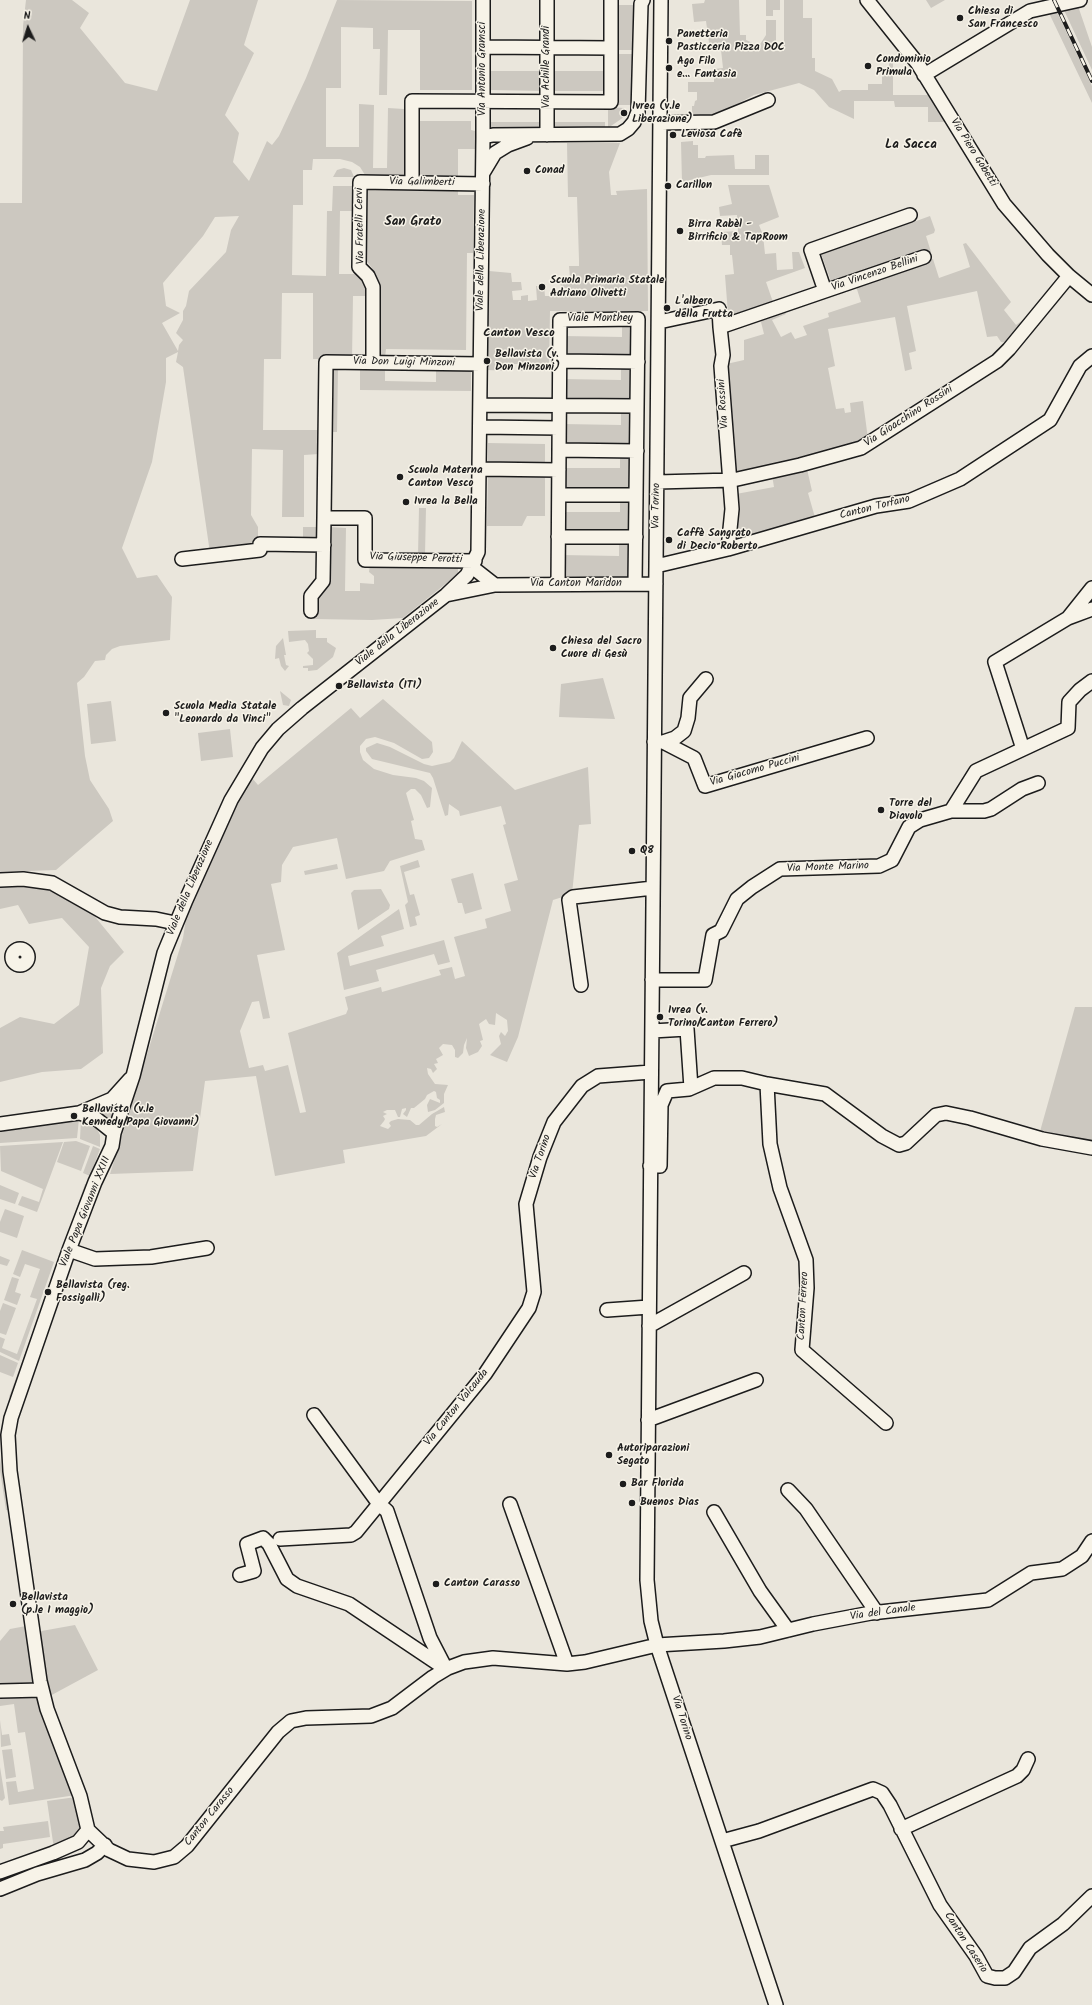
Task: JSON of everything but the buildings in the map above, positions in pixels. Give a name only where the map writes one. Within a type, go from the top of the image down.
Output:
[{"type":"street","name":"Via Antonio Gramsci","points":[[483,0],[483,137]]},
{"type":"street","name":"Via Achille Grandi","points":[[541,135],[547,102],[547,0]]},
{"type":"street","points":[[412,183],[412,101],[611,102],[611,0]]},
{"type":"street","points":[[483,137],[493,135],[620,134],[628,129],[634,122],[638,112],[641,0]]},
{"type":"street","name":"Via Torino","points":[[661,0],[656,566],[659,742],[653,888],[647,1580],[651,1621],[657,1645],[776,2005]]},
{"type":"street","name":"Via Piero Gobetti","points":[[867,0],[924,75],[1004,204],[1027,232],[1069,276],[1092,295]]},
{"type":"street","points":[[924,75],[1030,11],[1080,0]]},
{"type":"street","points":[[641,30],[651,20],[661,20]]},
{"type":"street","points":[[483,48],[611,48]]},
{"type":"street","points":[[661,124],[714,122],[768,100]]},
{"type":"street","points":[[483,178],[495,154],[501,148],[541,135]]},
{"type":"street","name":"Viale della Liberazione","points":[[142,1039],[164,953],[175,923],[231,800],[262,748],[278,729],[302,708],[446,595],[467,575],[473,564],[479,541],[483,137]]},
{"type":"street","name":"Via Galimberti","points":[[360,182],[412,183],[483,178]]},
{"type":"street","name":"Via Fratelli Cervi","points":[[360,182],[359,267],[368,276],[373,286],[373,362]]},
{"type":"street","name":"Via Vincenzo Bellini","points":[[825,291],[811,250],[910,216]]},
{"type":"street","name":"Via Vincenzo Bellini","points":[[720,328],[924,257]]},
{"type":"street","name":"Via Gioacchino Rossini","points":[[657,482],[730,480],[823,459],[861,448],[997,361],[1069,276]]},
{"type":"street","points":[[659,322],[719,309],[720,328]]},
{"type":"street","name":"Viale Monthey","points":[[558,584],[560,320],[638,319],[635,584]]},
{"type":"street","name":"Via Rossini","points":[[720,328],[723,355],[721,366],[732,509],[728,549]]},
{"type":"street","points":[[638,336],[658,336]]},
{"type":"street","name":"Canton Torfano","points":[[656,566],[728,549],[876,506],[909,501],[960,479],[1050,420],[1080,366],[1092,356]]},
{"type":"street","points":[[560,361],[638,362]]},
{"type":"street","name":"Via Don Luigi Minzoni","points":[[324,518],[326,362],[481,364]]},
{"type":"street","points":[[481,404],[637,406]]},
{"type":"street","points":[[481,427],[559,428]]},
{"type":"street","points":[[559,450],[637,451]]},
{"type":"street","points":[[480,469],[559,470]]},
{"type":"street","points":[[559,495],[636,495]]},
{"type":"street","points":[[311,611],[311,596],[323,581],[324,518]]},
{"type":"street","name":"Via Giuseppe Perotti","points":[[324,518],[365,518],[365,560],[473,564]]},
{"type":"street","points":[[558,537],[636,538]]},
{"type":"street","points":[[182,559],[260,550],[260,544],[324,544]]},
{"type":"street","points":[[473,564],[495,585]]},
{"type":"street","name":"Via Canton Maridon","points":[[446,595],[495,585],[656,584]]},
{"type":"street","points":[[1068,618],[1092,588]]},
{"type":"street","points":[[1023,749],[995,662],[1068,618],[1092,609]]},
{"type":"street","points":[[659,742],[675,738],[684,731],[688,718],[690,698],[706,679]]},
{"type":"street","points":[[951,811],[976,771],[1068,728],[1069,702],[1080,690],[1092,681]]},
{"type":"street","name":"Via Giacomo Puccini","points":[[659,742],[694,758],[705,786],[867,738]]},
{"type":"street","name":"Via Monte Marino","points":[[652,980],[705,980],[713,935],[721,931],[737,899],[752,887],[780,869],[879,866],[892,860],[909,827],[920,820],[951,811],[984,811],[991,809],[1022,789],[1038,784]]},
{"type":"street","points":[[0,880],[23,879],[52,883],[105,913],[120,917],[156,919],[175,923]]},
{"type":"street","points":[[581,985],[569,900],[573,897],[653,888]]},
{"type":"street","points":[[652,1031],[687,1029],[691,1088]]},
{"type":"street","name":"Viale Papa Giovanni XXIII","points":[[88,1830],[80,1796],[47,1708],[42,1690],[10,1471],[8,1435],[13,1414],[69,1250],[95,1182],[110,1151],[114,1133],[133,1076],[142,1039]]},
{"type":"street","name":"Via Torino","points":[[529,1308],[534,1292],[526,1204],[540,1157],[554,1122],[582,1086],[598,1076],[651,1072]]},
{"type":"street","points":[[0,1124],[79,1113],[112,1099],[133,1076]]},
{"type":"street","points":[[650,1166],[660,1166],[661,1105],[663,1097],[667,1091],[691,1088],[714,1078],[742,1078],[825,1094],[882,1136],[899,1145],[906,1143],[936,1116],[946,1113],[970,1118],[1042,1139],[1092,1148]]},
{"type":"street","name":"Canton Ferrero","points":[[767,1084],[770,1144],[780,1188],[806,1260],[807,1288],[802,1350],[886,1423]]},
{"type":"street","points":[[79,1113],[94,1117],[114,1133]]},
{"type":"street","points":[[69,1250],[95,1259],[151,1257],[208,1248]]},
{"type":"street","points":[[649,1326],[744,1273]]},
{"type":"street","points":[[607,1310],[649,1307]]},
{"type":"street","name":"Via Canton Valcauda","points":[[280,1539],[351,1535],[356,1532],[485,1374],[529,1308]]},
{"type":"street","points":[[648,1420],[756,1380]]},
{"type":"street","points":[[314,1415],[379,1504],[387,1511],[430,1638],[446,1669]]},
{"type":"street","points":[[788,1490],[806,1509],[877,1613]]},
{"type":"street","points":[[510,1504],[567,1664]]},
{"type":"street","points":[[714,1512],[760,1591],[788,1630]]},
{"type":"street","points":[[240,1575],[254,1571],[247,1544],[263,1538],[269,1544],[287,1579],[297,1586],[349,1604],[446,1669]]},
{"type":"street","name":"Via del Canale","points":[[657,1645],[724,1641],[760,1637],[788,1630],[877,1613],[988,1600],[1030,1573],[1062,1569],[1082,1556],[1092,1542]]},
{"type":"street","name":"Canton Carasso","points":[[88,1830],[110,1850],[128,1859],[154,1862],[174,1857],[187,1846],[278,1732],[291,1721],[306,1718],[371,1716],[392,1708],[446,1669],[464,1662],[493,1658],[567,1664],[585,1662],[657,1645]]},
{"type":"street","points":[[0,1691],[42,1690]]},
{"type":"street","points":[[901,1829],[1017,1776],[1023,1770],[1028,1760]]},
{"type":"street","name":"Canton Caserio","points":[[722,1841],[759,1831],[873,1789],[882,1793],[940,1905],[976,1956],[987,1976],[1005,1978],[1014,1972],[1030,1948],[1063,1924],[1092,1896]]},
{"type":"street","points":[[0,1872],[54,1853],[78,1842],[88,1830]]},
{"type":"street","points":[[0,1889],[37,1874],[85,1860],[97,1853],[105,1845]]},
{"type":"shaded area","points":[[26,0],[72,0],[89,13],[80,28],[125,83],[157,91],[190,0],[258,0],[244,45],[254,53],[225,115],[239,133],[233,162],[249,181],[267,141],[272,145],[279,136],[306,78],[337,0],[472,1],[472,90],[420,90],[420,30],[388,30],[387,95],[379,95],[380,49],[373,49],[373,28],[341,27],[341,88],[326,88],[326,147],[359,147],[359,104],[374,105],[373,168],[387,168],[388,108],[404,109],[404,175],[365,175],[360,167],[352,162],[340,159],[313,159],[312,170],[303,170],[303,205],[293,205],[292,275],[326,276],[327,211],[332,211],[333,186],[355,186],[355,211],[340,211],[339,274],[362,274],[366,279],[367,296],[353,296],[352,359],[313,359],[313,293],[282,293],[281,359],[264,359],[263,430],[319,430],[319,454],[304,455],[304,517],[282,517],[283,450],[252,449],[251,515],[258,527],[258,549],[210,553],[183,367],[176,362],[178,352],[166,358],[166,382],[152,462],[122,548],[137,578],[157,575],[172,597],[170,640],[120,646],[112,649],[106,655],[105,660],[95,661],[84,677],[77,683],[85,756],[90,780],[109,809],[113,821],[56,870],[0,872],[0,203],[22,203],[23,26]],"holes":[[[239,216],[231,230],[226,252],[189,291],[186,306],[183,311],[183,320],[176,333],[183,340],[179,345],[178,351],[162,323],[180,313],[166,306],[163,283],[203,236],[215,217]]]},
{"type":"shaded area","points":[[705,0],[739,0],[740,35],[746,35],[746,40],[759,46],[766,35],[766,20],[776,20],[776,51],[784,51],[784,0],[803,0],[803,18],[812,18],[812,58],[815,58],[815,71],[832,79],[839,92],[842,90],[868,90],[868,84],[882,84],[882,68],[889,68],[889,62],[893,62],[893,95],[931,95],[948,122],[928,122],[928,107],[895,107],[894,101],[854,101],[854,119],[829,107],[814,90],[799,83],[754,95],[711,118],[692,119],[692,106],[694,106],[695,101],[697,100],[697,92],[688,92],[688,82],[714,82],[714,69],[723,68],[721,50],[710,50],[706,21],[694,22],[692,4],[704,3]]},
{"type":"shaded area","points":[[766,0],[780,0],[780,10],[773,10],[773,16],[766,16]]},
{"type":"shaded area","points":[[926,0],[945,0],[931,8]]},
{"type":"shaded area","points":[[618,5],[634,5],[634,50],[618,50]]},
{"type":"shaded area","points":[[1078,6],[1092,47],[1092,70],[1063,8]]},
{"type":"shaded area","points":[[1056,10],[1092,86],[1092,103],[1048,11]]},
{"type":"shaded area","points":[[618,54],[634,54],[634,105],[618,105]]},
{"type":"shaded area","points":[[491,71],[543,71],[543,91],[491,90]]},
{"type":"shaded area","points":[[555,71],[605,71],[605,91],[555,91]]},
{"type":"shaded area","points":[[608,107],[624,108],[624,117],[608,128]]},
{"type":"shaded area","points":[[420,121],[471,121],[471,130],[475,131],[475,149],[458,149],[458,176],[419,175]]},
{"type":"shaded area","points":[[491,122],[543,122],[543,128],[491,128]]},
{"type":"shaded area","points":[[555,122],[605,122],[605,129],[555,128]]},
{"type":"shaded area","points":[[693,141],[693,145],[698,145],[698,158],[705,158],[706,156],[734,155],[735,169],[755,169],[755,155],[769,155],[769,175],[711,175],[682,182],[681,142]]},
{"type":"shaded area","name":"Scuola Primaria Statale Adriano Olivetti","points":[[567,143],[620,143],[609,172],[611,195],[617,195],[616,191],[647,189],[648,311],[550,311],[549,371],[521,371],[521,364],[510,364],[510,371],[487,370],[489,271],[511,273],[512,282],[521,282],[522,290],[512,291],[513,300],[521,300],[521,296],[528,295],[528,301],[537,300],[536,286],[544,286],[545,296],[552,296],[552,292],[561,291],[561,295],[570,295],[569,288],[561,288],[560,279],[570,278],[569,266],[579,266],[579,260],[577,197],[568,197]]},
{"type":"shaded area","points":[[344,168],[351,170],[354,177],[333,177],[337,170]]},
{"type":"shaded area","points":[[728,185],[769,185],[779,217],[759,225],[763,235],[765,254],[776,253],[777,270],[793,269],[792,252],[799,252],[805,268],[766,282],[774,305],[735,319],[728,314],[725,275],[734,274],[732,255],[730,255],[730,245],[722,245],[721,232],[738,231],[737,215],[720,216],[719,207],[732,204]]},
{"type":"shaded area","points":[[367,187],[458,188],[458,195],[474,195],[473,253],[467,253],[466,350],[386,349],[385,358],[378,358],[377,282],[372,268],[366,260]]},
{"type":"shaded area","points":[[930,216],[935,230],[934,233],[926,236],[931,252],[833,287],[820,251],[906,221],[908,224]]},
{"type":"shaded area","points":[[966,243],[1011,302],[1004,310],[1016,325],[1027,317],[1028,318],[1008,343],[1001,342],[997,336],[987,337],[977,291],[907,306],[916,351],[909,353],[912,369],[905,371],[895,317],[828,329],[835,366],[828,368],[836,409],[844,408],[845,413],[851,412],[850,403],[863,401],[868,439],[842,450],[733,476],[722,365],[744,360],[744,340],[764,334],[760,318],[784,309],[786,314],[772,320],[781,337],[791,332],[795,339],[807,335],[803,326],[829,317],[828,313],[861,302],[855,283],[933,259],[939,278],[970,267],[963,244]]},
{"type":"shaded area","points":[[622,323],[633,323],[633,358],[564,357],[564,336],[622,337]]},
{"type":"shaded area","points":[[621,366],[632,367],[632,401],[564,400],[564,379],[621,380]]},
{"type":"shaded area","points":[[360,367],[385,368],[385,381],[436,382],[436,368],[471,369],[471,391],[360,390]]},
{"type":"shaded area","points":[[331,369],[338,369],[337,432],[330,432]]},
{"type":"shaded area","points":[[621,411],[632,411],[632,446],[564,445],[563,424],[621,425]]},
{"type":"shaded area","points":[[488,443],[545,444],[545,466],[488,466]]},
{"type":"shaded area","points":[[620,455],[631,455],[631,489],[563,489],[563,468],[620,468]]},
{"type":"shaded area","points":[[807,469],[812,491],[808,493],[816,521],[734,543],[736,494],[774,487],[772,475],[785,473],[785,476],[799,473],[799,471]]},
{"type":"shaded area","points":[[488,473],[545,474],[545,516],[527,516],[522,526],[487,526]]},
{"type":"shaded area","points":[[620,499],[631,499],[631,533],[562,533],[562,512],[620,512]]},
{"type":"shaded area","points":[[419,508],[426,508],[425,555],[418,555]]},
{"type":"shaded area","points":[[303,527],[321,527],[321,541],[303,540]]},
{"type":"shaded area","points":[[329,527],[346,528],[345,591],[360,591],[360,583],[374,584],[374,576],[369,572],[370,564],[458,565],[458,574],[403,618],[372,620],[314,619],[314,601]]},
{"type":"shaded area","points":[[619,542],[630,542],[630,577],[562,576],[562,555],[619,556]]},
{"type":"shaded area","points":[[316,630],[316,638],[327,638],[327,642],[336,648],[333,657],[317,670],[308,671],[308,668],[303,668],[303,666],[313,665],[313,659],[307,653],[309,651],[308,644],[305,640],[289,642],[288,631]]},
{"type":"shaded area","points":[[283,638],[286,665],[289,666],[285,671],[281,666],[279,658],[275,659],[276,646]]},
{"type":"shaded area","points":[[603,678],[615,719],[559,717],[561,684]]},
{"type":"shaded area","points":[[280,691],[291,700],[289,706],[283,705]]},
{"type":"shaded area","points":[[383,699],[432,742],[433,752],[429,758],[422,759],[394,743],[375,737],[366,739],[360,746],[360,752],[363,760],[374,769],[393,775],[416,778],[424,781],[432,788],[430,807],[427,808],[421,795],[415,789],[411,789],[406,793],[414,820],[411,821],[415,839],[422,840],[425,850],[390,861],[384,871],[346,879],[337,838],[293,847],[282,865],[281,882],[271,884],[285,950],[257,955],[270,1018],[263,1019],[259,1001],[252,1002],[240,1031],[249,1068],[263,1065],[265,1071],[288,1065],[300,1113],[306,1112],[288,1033],[346,1014],[348,1009],[345,997],[381,987],[382,992],[441,975],[439,970],[452,967],[455,979],[465,976],[454,937],[487,928],[485,919],[511,911],[504,884],[518,880],[503,825],[506,824],[501,806],[460,816],[459,811],[449,804],[448,815],[445,816],[430,773],[372,759],[366,751],[366,748],[377,743],[390,747],[424,764],[432,766],[450,762],[454,758],[462,741],[515,790],[588,767],[591,824],[579,825],[572,894],[553,900],[518,1037],[507,1062],[490,1055],[501,1044],[499,1036],[501,1032],[505,1036],[508,1031],[507,1020],[496,1013],[495,1025],[489,1024],[486,1019],[479,1024],[483,1040],[480,1041],[482,1046],[478,1052],[469,1056],[466,1048],[467,1038],[463,1053],[458,1058],[455,1057],[455,1050],[452,1045],[443,1044],[439,1048],[443,1055],[436,1059],[438,1063],[434,1064],[437,1069],[433,1073],[431,1069],[427,1068],[428,1074],[435,1084],[448,1085],[444,1094],[444,1103],[435,1110],[428,1112],[427,1105],[430,1099],[440,1103],[436,1092],[434,1091],[427,1095],[425,1099],[414,1108],[411,1108],[407,1117],[403,1114],[406,1108],[402,1109],[400,1117],[398,1117],[395,1110],[387,1110],[383,1112],[387,1114],[383,1116],[385,1119],[380,1126],[388,1129],[391,1126],[389,1123],[391,1121],[398,1119],[410,1120],[416,1125],[419,1125],[432,1114],[444,1107],[445,1112],[436,1115],[435,1119],[435,1126],[437,1127],[442,1124],[426,1136],[343,1150],[345,1163],[275,1176],[256,1076],[205,1081],[193,1171],[110,1174],[183,938],[188,905],[232,810],[252,778],[258,785],[351,708],[360,718]]},
{"type":"shaded area","points":[[111,701],[116,741],[91,744],[87,704]]},
{"type":"shaded area","points":[[230,729],[233,757],[201,761],[198,733]]},
{"type":"shaded area","points":[[418,860],[420,867],[404,872],[410,895],[414,894],[420,915],[415,917],[417,925],[410,927],[405,905],[408,902],[400,866]]},
{"type":"shaded area","points":[[337,864],[338,869],[305,875],[304,871]]},
{"type":"shaded area","points":[[473,873],[482,909],[465,914],[462,903],[458,903],[451,879]]},
{"type":"shaded area","points":[[18,883],[46,887],[68,897],[92,913],[124,952],[110,966],[101,988],[103,1053],[81,1069],[42,1072],[0,1082],[0,1028],[20,1017],[54,1024],[79,1005],[89,947],[62,918],[29,924],[18,905],[0,909],[0,885]]},
{"type":"shaded area","points":[[381,889],[390,905],[389,909],[358,930],[351,893],[354,890]]},
{"type":"shaded area","points":[[399,909],[404,929],[381,936],[384,946],[348,956],[350,966],[444,940],[450,962],[438,965],[434,954],[376,970],[379,981],[344,990],[337,953]]},
{"type":"shaded area","points":[[1075,1007],[1092,1007],[1092,1145],[1039,1135]]},
{"type":"shaded area","points":[[109,1106],[113,1108],[115,1112],[113,1116],[109,1118],[105,1116],[103,1112],[105,1108]]},
{"type":"shaded area","points":[[70,1119],[79,1119],[77,1138],[0,1143],[0,1131]]},
{"type":"shaded area","points":[[81,1119],[92,1123],[97,1129],[100,1135],[100,1147],[80,1139]]},
{"type":"shaded area","points":[[76,1141],[90,1146],[81,1171],[57,1162],[64,1142]]},
{"type":"shaded area","points":[[63,1142],[37,1212],[18,1205],[22,1196],[39,1202],[43,1189],[1,1171],[0,1146]]},
{"type":"shaded area","points":[[93,1146],[100,1149],[90,1176],[83,1173]]},
{"type":"shaded area","points":[[85,1184],[87,1184],[71,1230],[69,1230]]},
{"type":"shaded area","points":[[0,1185],[19,1193],[15,1204],[0,1199]]},
{"type":"shaded area","points":[[5,1209],[24,1216],[17,1238],[0,1232],[0,1222]]},
{"type":"shaded area","points":[[22,1250],[54,1262],[19,1361],[0,1352],[0,1337],[5,1339],[2,1348],[17,1354],[37,1299],[30,1297],[40,1269],[25,1264],[20,1277],[13,1274]]},
{"type":"shaded area","points":[[0,1256],[10,1260],[7,1266],[0,1264]]},
{"type":"shaded area","points":[[12,1277],[19,1279],[15,1292],[21,1294],[17,1305],[4,1300]]},
{"type":"shaded area","points":[[49,1291],[11,1398],[9,1397]]},
{"type":"shaded area","points":[[3,1303],[16,1308],[6,1335],[0,1333],[0,1311]]},
{"type":"shaded area","points":[[0,1355],[18,1363],[13,1377],[0,1372]]},
{"type":"shaded area","points":[[0,1458],[8,1510],[6,1510],[0,1470]]},
{"type":"shaded area","points":[[75,1625],[98,1670],[48,1697],[36,1632]]},
{"type":"shaded area","points":[[26,1626],[34,1684],[0,1688],[0,1641],[10,1629]]},
{"type":"shaded area","points":[[36,1694],[76,1795],[9,1805],[6,1782],[16,1781],[18,1792],[34,1789],[25,1732],[18,1733],[14,1704],[0,1706],[0,1695]]},
{"type":"shaded area","points":[[0,1720],[2,1735],[9,1734],[11,1745],[1,1747]]},
{"type":"shaded area","points":[[12,1749],[16,1777],[6,1779],[2,1750]]},
{"type":"shaded area","points":[[0,1767],[5,1798],[2,1801],[0,1800]]},
{"type":"shaded area","points":[[76,1797],[85,1819],[81,1833],[54,1849],[47,1801]]},
{"type":"shaded area","points":[[48,1821],[50,1837],[3,1844],[3,1848],[0,1849],[0,1831],[4,1831],[3,1827]]},
{"type":"railway","points":[[1054,0],[1092,81]]},
{"type":"place","name":"Chiesa di San Francesco","points":[[960,18]]},
{"type":"place","name":"Panetteria Pasticceria Pizza DOC","points":[[669,41]]},
{"type":"place","name":"Condominio Primula","points":[[868,66]]},
{"type":"place","name":"Ago Filo e... Fantasia","points":[[669,68]]},
{"type":"place","name":"Ivrea (v.le Liberazione)","points":[[624,113]]},
{"type":"place","name":"Leviosa Cafè","points":[[673,135]]},
{"type":"place","name":"Conad","points":[[527,171]]},
{"type":"place","name":"Carillon","points":[[668,186]]},
{"type":"place","name":"Birra Rabèl - Birrificio & TapRoom","points":[[680,231]]},
{"type":"place","name":"Scuola Primaria Statale Adriano Olivetti","points":[[542,287]]},
{"type":"place","name":"L'albero della Frutta","points":[[667,308]]},
{"type":"place","name":"Bellavista (v. Don Minzoni)","points":[[487,361]]},
{"type":"place","name":"Scuola Materna Canton Vesco","points":[[400,477]]},
{"type":"place","name":"Ivrea la Bella","points":[[406,502]]},
{"type":"place","name":"Caffè Sangrato di Decio Roberto","points":[[669,540]]},
{"type":"place","name":"Chiesa del Sacro Cuore di Gesù","points":[[553,648]]},
{"type":"place","name":"Bellavista (ITI)","points":[[339,686]]},
{"type":"place","name":"Scuola Media Statale \"Leonardo da Vinci\"","points":[[166,713]]},
{"type":"place","name":"Torre del Diavolo","points":[[881,810]]},
{"type":"place","name":"Q8","points":[[632,851]]},
{"type":"place","name":"Ivrea (v. Torino/Canton Ferrero)","points":[[660,1017]]},
{"type":"place","name":"Bellavista (v.le Kennedy/Papa Giovanni)","points":[[74,1116]]},
{"type":"place","name":"Bellavista (reg. Fossigalli)","points":[[48,1292]]},
{"type":"place","name":"Autoriparazioni Segato","points":[[609,1455]]},
{"type":"place","name":"Bar Florida","points":[[623,1484]]},
{"type":"place","name":"Buenos Dias","points":[[632,1503]]},
{"type":"place","name":"Canton Carasso","points":[[436,1584]]},
{"type":"place","name":"Bellavista (p.le I maggio)","points":[[13,1604]]},
{"type":"district","name":"La Sacca","points":[[911,146]]},
{"type":"district","name":"San Grato","points":[[413,223]]},
{"type":"district","name":"Canton Vesco","points":[[519,334]]}]
